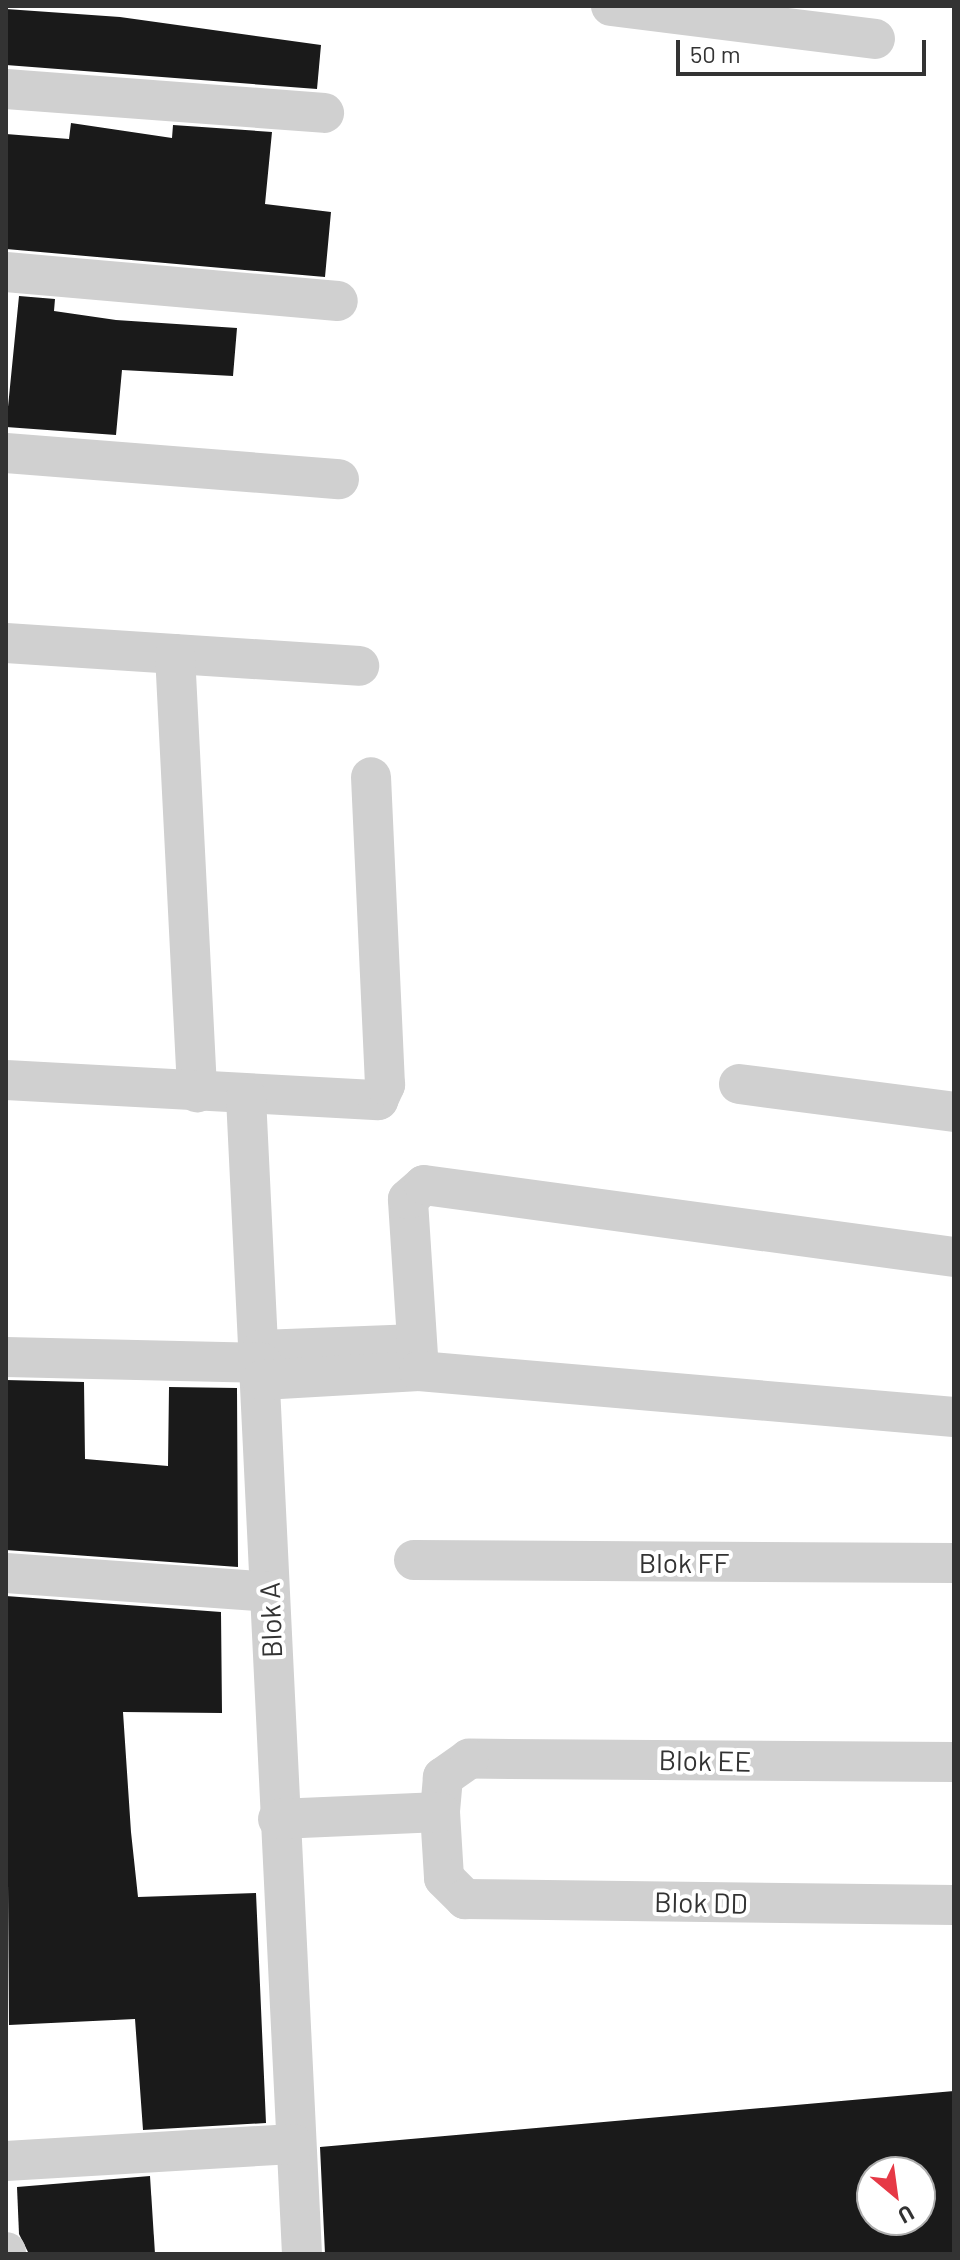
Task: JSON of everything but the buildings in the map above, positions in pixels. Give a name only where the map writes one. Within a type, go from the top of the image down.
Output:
[{"type":"street","points":[[611,6],[875,39]]},
{"type":"street","points":[[6,89],[324,113]]},
{"type":"street","points":[[6,272],[338,301]]},
{"type":"street","points":[[6,453],[339,479]]},
{"type":"street","points":[[6,643],[359,666]]},
{"type":"street","points":[[175,654],[197,1092]]},
{"type":"street","points":[[6,1080],[366,1103],[384,1091],[371,777]]},
{"type":"street","points":[[739,1084],[954,1112]]},
{"type":"street","name":"Blok A","points":[[246,1097],[262,1364],[268,1592],[293,2144],[302,2254]]},
{"type":"street","points":[[418,1358],[408,1199],[424,1185],[954,1257]]},
{"type":"street","points":[[6,1357],[262,1364],[418,1358],[954,1417]]},
{"type":"street","name":"Blok FF","points":[[414,1560],[954,1563]]},
{"type":"street","points":[[6,1573],[268,1592]]},
{"type":"street","name":"Blok EE","points":[[440,1812],[443,1777],[456,1763],[481,1758],[954,1762]]},
{"type":"street","points":[[278,1819],[440,1812]]},
{"type":"street","name":"Blok DD","points":[[440,1812],[441,1866],[451,1891],[465,1899],[954,1905]]},
{"type":"street","points":[[6,2161],[293,2144]]}]
